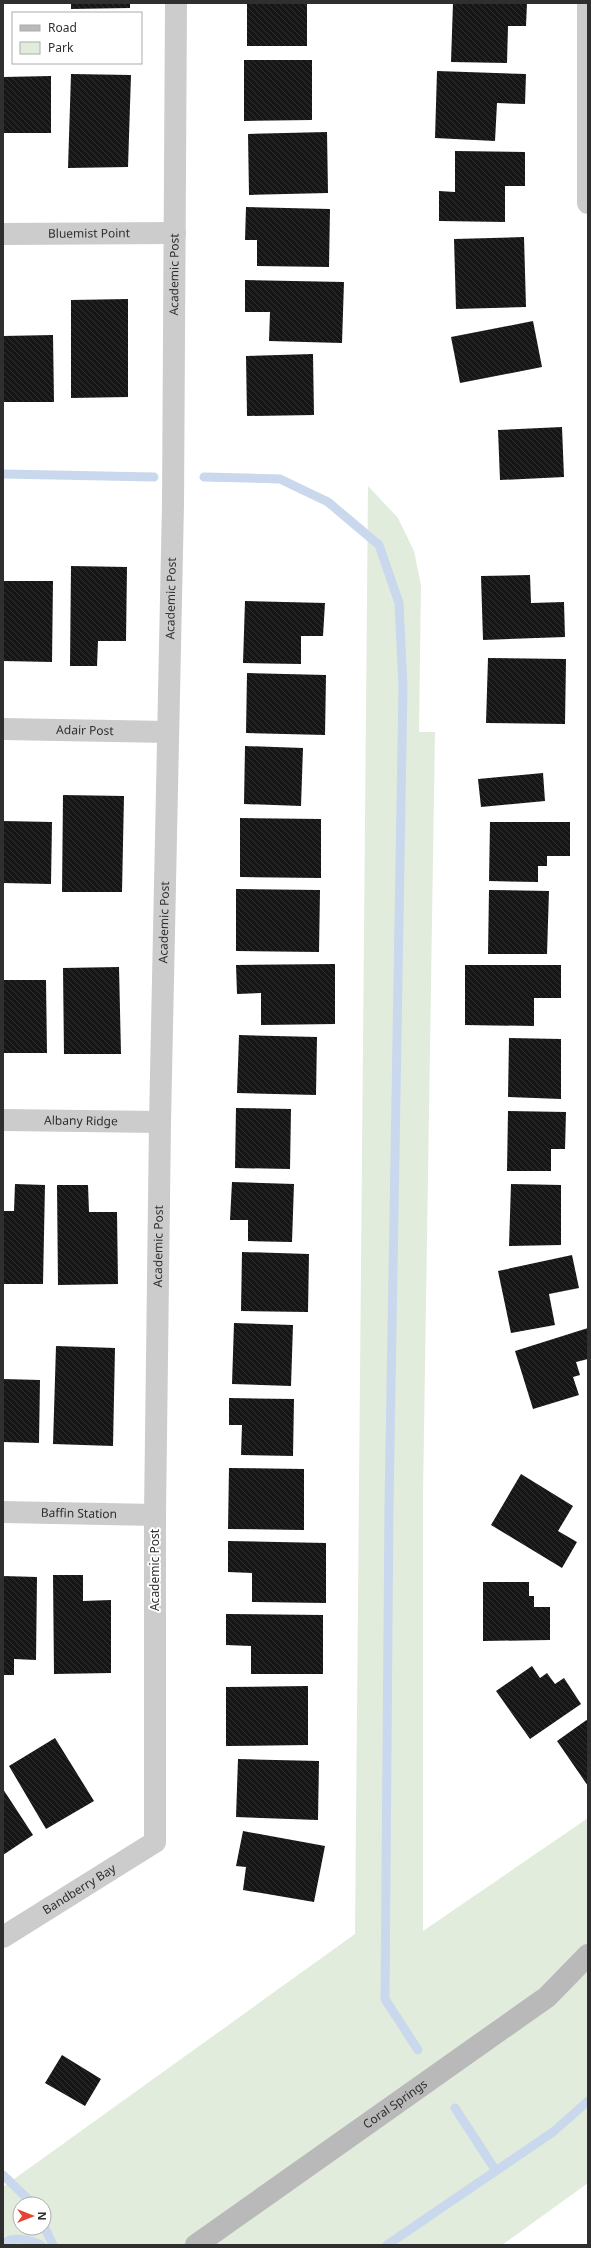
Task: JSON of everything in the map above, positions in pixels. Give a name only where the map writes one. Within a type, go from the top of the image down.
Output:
[{"type":"street","name":"Academic Post","points":[[155,1842],[155,1515],[160,1122],[173,504],[176,3]]},
{"type":"street","points":[[588,3],[588,203]]},
{"type":"street","name":"Bluemist Point","points":[[3,234],[175,233]]},
{"type":"street","name":"Adair Post","points":[[3,729],[168,732]]},
{"type":"street","name":"Albany Ridge","points":[[3,1120],[160,1122]]},
{"type":"street","name":"Baffin Station","points":[[3,1512],[155,1515]]},
{"type":"street","name":"Bandberry Bay","points":[[3,1937],[155,1842]]},
{"type":"street","name":"Coral Springs","points":[[196,2245],[548,1997],[588,1955]]},
{"type":"green space","points":[[368,486],[398,518],[414,551],[421,585],[419,732],[435,732],[423,1494],[423,1931],[588,1818],[588,2183],[502,2245],[3,2245],[3,2187],[355,1934]]},
{"type":"building","points":[[71,3],[130,3],[130,8],[71,9]]},
{"type":"building","points":[[247,3],[307,3],[307,46],[247,46]]},
{"type":"building","points":[[453,3],[527,3],[526,26],[508,26],[507,63],[451,62]]},
{"type":"building","points":[[244,60],[312,60],[312,120],[244,121]]},
{"type":"building","points":[[437,71],[526,74],[525,104],[497,103],[495,141],[435,138]]},
{"type":"building","points":[[71,74],[131,75],[128,167],[68,168]]},
{"type":"building","points":[[51,76],[51,133],[3,133],[3,77]]},
{"type":"building","points":[[327,132],[328,193],[249,195],[248,134]]},
{"type":"building","points":[[455,151],[525,152],[525,186],[505,186],[505,222],[439,221],[439,191],[455,192]]},
{"type":"building","points":[[246,207],[330,209],[329,267],[257,266],[257,240],[245,240]]},
{"type":"building","points":[[524,237],[526,307],[456,309],[454,239]]},
{"type":"building","points":[[245,280],[344,282],[342,343],[269,341],[270,312],[245,312]]},
{"type":"building","points":[[128,299],[128,397],[71,398],[71,300]]},
{"type":"building","points":[[533,321],[542,367],[460,383],[451,337]]},
{"type":"building","points":[[53,335],[54,402],[3,402],[3,336]]},
{"type":"building","points":[[313,354],[314,415],[247,416],[246,356]]},
{"type":"building","points":[[562,427],[564,477],[500,480],[498,430]]},
{"type":"building","points":[[71,566],[127,567],[126,641],[98,641],[97,666],[70,666]]},
{"type":"building","points":[[530,575],[531,603],[564,602],[565,637],[483,640],[481,576]]},
{"type":"building","points":[[3,581],[53,581],[52,662],[3,661]]},
{"type":"building","points":[[245,601],[325,603],[323,636],[301,636],[301,664],[243,663]]},
{"type":"building","points":[[488,658],[566,659],[565,724],[486,723]]},
{"type":"building","points":[[247,673],[326,675],[325,735],[246,733]]},
{"type":"building","points":[[245,746],[303,748],[301,806],[244,804]]},
{"type":"building","points":[[543,773],[545,801],[481,807],[478,779]]},
{"type":"building","points":[[63,795],[124,796],[122,892],[62,892]]},
{"type":"building","points":[[240,818],[321,819],[321,878],[240,877]]},
{"type":"building","points":[[3,821],[52,822],[51,884],[3,883]]},
{"type":"building","points":[[490,822],[570,822],[570,856],[547,856],[547,866],[538,866],[538,882],[489,881]]},
{"type":"building","points":[[236,889],[320,890],[319,952],[236,951]]},
{"type":"building","points":[[489,890],[549,891],[547,954],[488,954]]},
{"type":"building","points":[[335,964],[335,1024],[261,1025],[261,993],[237,994],[236,965]]},
{"type":"building","points":[[465,965],[561,965],[561,998],[534,998],[534,1026],[465,1025]]},
{"type":"building","points":[[119,967],[121,1054],[64,1054],[63,968]]},
{"type":"building","points":[[3,980],[46,980],[47,1053],[3,1053]]},
{"type":"building","points":[[239,1035],[317,1037],[316,1095],[237,1093]]},
{"type":"building","points":[[509,1038],[561,1039],[561,1099],[508,1097]]},
{"type":"building","points":[[236,1108],[291,1109],[290,1169],[235,1168]]},
{"type":"building","points":[[508,1111],[566,1112],[565,1149],[551,1149],[551,1171],[507,1171]]},
{"type":"building","points":[[232,1182],[294,1184],[292,1242],[248,1241],[248,1220],[230,1220]]},
{"type":"building","points":[[15,1184],[45,1185],[43,1284],[3,1284],[3,1211],[14,1211]]},
{"type":"building","points":[[511,1184],[561,1185],[561,1245],[509,1246]]},
{"type":"building","points":[[57,1185],[88,1185],[89,1212],[117,1212],[118,1284],[58,1285]]},
{"type":"building","points":[[242,1252],[309,1254],[308,1312],[241,1311]]},
{"type":"building","points":[[572,1255],[579,1288],[549,1294],[555,1325],[511,1333],[498,1271]]},
{"type":"building","points":[[234,1323],[293,1325],[291,1386],[232,1384]]},
{"type":"building","points":[[588,1328],[588,1359],[576,1362],[580,1375],[573,1377],[579,1395],[533,1409],[515,1351]]},
{"type":"building","points":[[56,1346],[115,1348],[113,1446],[53,1444]]},
{"type":"building","points":[[3,1379],[40,1380],[39,1443],[3,1442]]},
{"type":"building","points":[[229,1398],[294,1399],[293,1456],[241,1455],[242,1425],[229,1425]]},
{"type":"building","points":[[229,1468],[304,1469],[304,1530],[228,1529]]},
{"type":"building","points":[[521,1474],[573,1506],[558,1531],[577,1542],[562,1568],[491,1525]]},
{"type":"building","points":[[228,1541],[326,1543],[326,1603],[252,1602],[252,1573],[228,1572]]},
{"type":"building","points":[[53,1575],[83,1575],[83,1601],[111,1600],[111,1673],[54,1674]]},
{"type":"building","points":[[3,1576],[37,1577],[36,1660],[14,1659],[14,1675],[3,1675]]},
{"type":"building","points":[[483,1582],[529,1582],[529,1596],[534,1596],[534,1607],[550,1607],[550,1640],[483,1641]]},
{"type":"building","points":[[226,1614],[323,1615],[323,1674],[251,1674],[251,1646],[226,1645]]},
{"type":"building","points":[[532,1666],[540,1678],[547,1673],[555,1684],[564,1678],[581,1704],[530,1739],[496,1691]]},
{"type":"building","points":[[308,1686],[308,1745],[226,1746],[226,1687]]},
{"type":"building","points":[[588,1719],[588,1786],[557,1741]]},
{"type":"building","points":[[55,1738],[94,1801],[46,1829],[9,1766]]},
{"type":"building","points":[[238,1759],[319,1761],[318,1820],[236,1817]]},
{"type":"building","points":[[3,1789],[33,1835],[3,1855]]},
{"type":"building","points":[[243,1831],[325,1846],[314,1902],[243,1890],[246,1867],[236,1866]]},
{"type":"building","points":[[62,2055],[101,2079],[85,2106],[45,2083]]},
{"type":"waterway","points":[[3,474],[154,477]]},
{"type":"waterway","points":[[204,477],[280,479],[328,502],[379,545],[399,603],[403,687],[389,1505],[385,1999],[418,2050]]},
{"type":"waterway","points":[[387,2245],[553,2132],[588,2101]]},
{"type":"waterway","points":[[455,2108],[496,2171]]},
{"type":"waterway","points":[[3,2175],[25,2196]]},
{"type":"waterway","points":[[49,2236],[53,2245]]},
{"type":"waterway","points":[[3,2244],[7,2241],[22,2239],[41,2245]]}]
